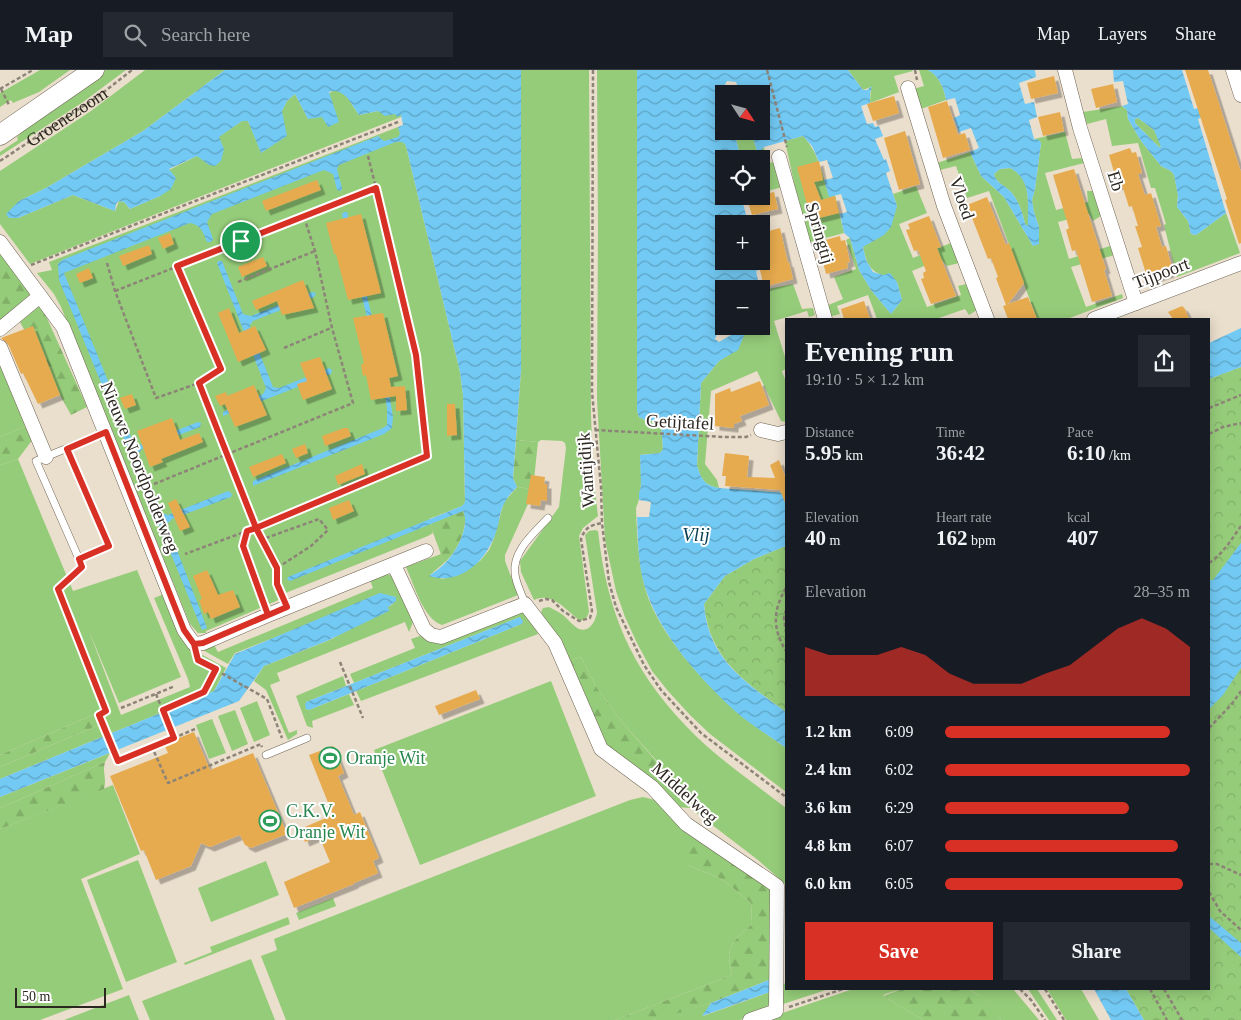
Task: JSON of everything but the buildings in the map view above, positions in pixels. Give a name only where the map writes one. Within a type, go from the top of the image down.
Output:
[{"type":"street","name":"Groenezoom","points":[[0,123],[78,70]]},
{"type":"street","name":"Groenezoom","points":[[0,135],[94,70]]},
{"type":"street","name":"Eb","points":[[1066,70],[1080,128],[1136,302]]},
{"type":"street","points":[[1233,70],[1241,95]]},
{"type":"street","name":"Vloed","points":[[913,84],[944,206],[987,318]]},
{"type":"street","name":"Springtij","points":[[783,153],[825,318]]},
{"type":"street","name":"Nieuwe Noordpolderweg","points":[[0,242],[63,327],[184,630],[194,644]]},
{"type":"street","name":"Tijpoort","points":[[1096,318],[1241,263]]},
{"type":"street","points":[[0,329],[40,296]]},
{"type":"street","points":[[0,347],[46,457]]},
{"type":"street","points":[[761,430],[778,434],[785,432]]},
{"type":"street","points":[[194,644],[203,643],[426,551]]},
{"type":"street","points":[[394,565],[424,629],[431,635],[441,637],[525,604]]},
{"type":"street","name":"Middelweg","points":[[525,604],[555,643],[601,749],[652,787],[686,824],[777,886],[776,1011]]},
{"type":"street","points":[[750,1020],[776,1011]]},
{"type":"lane","points":[[67,449],[109,546],[79,559],[36,461],[106,432]]},
{"type":"lane","points":[[525,604],[515,575],[514,563],[523,546],[548,518]]},
{"type":"lane","points":[[266,755],[307,738]]},
{"type":"path","points":[[9,104],[0,89],[32,70]]},
{"type":"path","name":"Groenezoom","points":[[0,161],[100,95],[132,70]]},
{"type":"path","name":"Wantijdijk","points":[[593,70],[592,392],[601,487],[602,523],[609,582],[616,607],[644,665],[662,690],[700,733],[785,795]]},
{"type":"path","points":[[767,70],[783,153]]},
{"type":"path","points":[[913,84],[914,70]]},
{"type":"path","points":[[21,269],[398,122]]},
{"type":"path","points":[[115,291],[376,188],[368,156]]},
{"type":"path","name":"Nieuwe Noordpolderweg","points":[[185,554],[256,528],[427,456],[416,355],[376,188]]},
{"type":"path","points":[[284,348],[332,328],[304,216]]},
{"type":"path","points":[[238,282],[314,251]]},
{"type":"path","points":[[107,263],[115,291],[156,398],[199,383],[221,369],[177,266]]},
{"type":"path","name":"Nieuwe Noordpolderweg","points":[[154,484],[353,403],[332,328]]},
{"type":"path","points":[[199,383],[256,528],[277,568],[277,584],[287,607]]},
{"type":"path","points":[[1210,408],[1241,395]]},
{"type":"path","points":[[1210,434],[1241,422]]},
{"type":"path","name":"Getijtafel","points":[[595,430],[746,437],[761,430]]},
{"type":"path","points":[[263,539],[319,519],[328,530],[311,546],[277,568]]},
{"type":"path","points":[[525,604],[546,599],[552,600],[563,611],[579,622],[590,618],[592,611],[581,539],[585,530],[593,524],[602,523]]},
{"type":"path","points":[[1210,562],[1226,548],[1241,526]]},
{"type":"path","points":[[247,531],[243,546],[268,615]]},
{"type":"path","points":[[1237,532],[1241,534]]},
{"type":"path","points":[[79,559],[82,567],[58,589],[106,711],[99,715],[118,761],[195,729]]},
{"type":"path","points":[[785,590],[774,618],[779,639],[785,649]]},
{"type":"path","points":[[194,644],[198,660],[267,699],[286,747]]},
{"type":"path","points":[[340,662],[363,718]]},
{"type":"path","points":[[163,710],[204,692],[216,669]]},
{"type":"path","points":[[121,708],[175,686]]},
{"type":"path","points":[[1210,727],[1241,691]]},
{"type":"path","points":[[156,694],[174,738]]},
{"type":"path","points":[[152,747],[168,783],[261,744],[266,755]]},
{"type":"path","points":[[1210,864],[1217,864],[1241,875]]},
{"type":"path","points":[[1210,894],[1220,911],[1241,930]]},
{"type":"path","points":[[776,1011],[840,990]]},
{"type":"path","points":[[1021,990],[1031,1000],[1045,1020]]},
{"type":"path","points":[[1046,990],[1064,1020]]},
{"type":"path","points":[[1151,990],[1167,1020]]},
{"type":"path","points":[[1165,990],[1182,1020]]},
{"type":"green space","points":[[40,70],[70,70],[39,92],[13,103],[11,100],[0,107],[0,93]]},
{"type":"green space","points":[[106,70],[126,70],[83,102],[0,156],[0,152],[18,140],[17,137],[39,116]]},
{"type":"green space","points":[[145,70],[225,70],[143,131],[46,188],[19,201],[9,218],[18,218],[73,195],[115,211],[119,201],[124,202],[130,209],[160,196],[176,178],[169,170],[197,156],[224,149],[218,137],[242,121],[248,121],[261,152],[287,101],[295,94],[308,119],[328,94],[337,90],[344,94],[359,115],[378,111],[401,114],[401,117],[30,264],[0,224],[0,171],[91,111]]},
{"type":"green space","points":[[521,70],[589,70],[591,415],[593,474],[598,516],[583,528],[579,536],[589,612],[587,617],[581,621],[553,600],[541,598],[534,600],[521,572],[520,561],[559,507],[566,448],[565,443],[562,441],[541,440],[538,442],[516,440],[521,370]]},
{"type":"green space","points":[[597,70],[637,70],[637,411],[639,417],[661,424],[663,449],[660,453],[640,455],[641,489],[636,508],[638,550],[643,581],[652,607],[661,624],[671,640],[697,672],[737,712],[785,747],[785,791],[710,734],[668,691],[652,671],[637,643],[616,591],[605,540],[597,399]]},
{"type":"green space","points":[[848,70],[913,71],[894,76],[899,92],[870,103],[871,87],[863,90]]},
{"type":"green space","points":[[919,70],[928,70],[938,79],[946,100],[921,109],[913,89],[924,86]]},
{"type":"green space","points":[[1122,106],[1127,110],[1128,119],[1141,141],[1161,166],[1171,171],[1174,175],[1178,195],[1177,207],[1188,221],[1191,234],[1196,235],[1226,213],[1240,253],[1177,277],[1164,225],[1166,224],[1155,188],[1151,188],[1138,143],[1112,146],[1106,119],[1087,124],[1083,112]]},
{"type":"green space","points":[[1138,118],[1154,130],[1162,146],[1159,147],[1135,123],[1135,119]]},
{"type":"green space","points":[[398,127],[406,146],[460,372],[463,395],[465,503],[462,506],[429,519],[433,533],[428,536],[288,592],[280,596],[281,599],[206,631],[206,633],[198,633],[190,624],[61,307],[54,294],[37,273],[52,270],[49,262]]},
{"type":"green space","points":[[1065,132],[1072,159],[1083,158],[1084,163],[1045,173],[1056,210],[1088,202],[1087,191],[1094,191],[1102,215],[1093,221],[1089,214],[1058,222],[1069,259],[1110,246],[1115,255],[1071,267],[1086,307],[1122,294],[1123,298],[1070,318],[1037,318],[989,191],[967,198],[956,166],[940,170],[937,163],[970,152],[981,176],[1004,197],[1033,246],[1039,227],[1032,200],[1041,143],[1034,139]]},
{"type":"green space","points":[[803,136],[813,149],[829,196],[835,195],[844,233],[807,243],[785,141]]},
{"type":"green space","points":[[736,140],[754,140],[757,150],[739,150]]},
{"type":"green space","points":[[776,162],[782,187],[770,190],[770,163]]},
{"type":"green space","points":[[1010,168],[1018,173],[1026,186],[1029,227],[1025,224],[1015,198],[1010,191],[998,182],[994,174],[1000,169]]},
{"type":"green space","points":[[916,186],[927,213],[899,224],[913,258],[951,243],[959,263],[947,266],[941,259],[912,271],[927,307],[961,295],[958,286],[966,284],[977,310],[969,315],[965,309],[939,318],[877,318],[868,295],[837,306],[840,314],[829,317],[826,306],[843,299],[834,277],[856,269],[846,240],[850,238],[859,270],[871,290],[891,314],[902,300],[897,282],[870,267],[863,246],[872,241],[897,206],[893,194]]},
{"type":"green space","points":[[0,250],[36,291],[0,322]]},
{"type":"green space","points":[[793,284],[802,309],[813,308],[815,315],[809,317],[807,311],[774,321],[785,357],[785,370],[782,371],[785,379],[785,422],[781,421],[757,371],[711,391],[705,464],[717,480],[719,488],[710,485],[702,478],[697,466],[701,383],[719,361],[738,349],[744,335],[770,335],[770,289]]},
{"type":"green space","points":[[39,306],[46,316],[87,407],[71,415],[20,322]]},
{"type":"green space","points":[[0,352],[28,425],[0,437]]},
{"type":"green space","points":[[1241,367],[1241,1020],[1144,1020],[1127,990],[1210,990],[1210,379]]},
{"type":"green space","points":[[28,425],[33,439],[18,459],[0,465],[0,437]]},
{"type":"green space","points":[[516,440],[538,442],[533,489],[517,487],[513,478]]},
{"type":"green space","points":[[18,459],[73,591],[137,570],[181,677],[119,703],[89,631],[121,715],[190,687],[154,598],[164,594],[199,653],[226,668],[214,691],[0,779],[0,767],[99,725],[95,714],[0,755],[0,465]]},
{"type":"green space","points":[[517,487],[533,489],[505,555],[505,561],[518,595],[442,625],[435,621],[424,608],[406,567],[441,554],[444,563],[430,575],[443,579],[480,561],[489,550],[493,541],[504,502]]},
{"type":"green space","points":[[462,511],[465,512],[463,533],[457,546],[444,563],[430,524]]},
{"type":"green space","points":[[589,531],[598,531],[602,560],[615,612],[624,636],[650,682],[697,737],[722,759],[785,807],[785,884],[758,860],[690,808],[677,807],[644,778],[664,769],[622,722],[597,688],[581,657],[568,661],[541,612],[543,608],[549,607],[563,615],[577,628],[583,630],[594,622],[597,612],[585,535]]},
{"type":"green space","points":[[785,546],[785,711],[743,679],[732,667],[721,654],[713,640],[707,623],[704,604],[725,576],[754,559]]},
{"type":"green space","points":[[385,574],[394,576],[397,580],[413,622],[409,632],[405,622],[277,673],[280,681],[270,685],[289,733],[297,730],[297,734],[288,740],[266,690],[254,681],[264,666],[332,639],[393,604],[396,597],[383,595],[235,653],[228,664],[201,649],[214,645],[218,652],[373,588],[370,580]]},
{"type":"green space","points":[[524,611],[528,614],[538,634],[361,701],[356,691],[519,625],[520,617],[354,683],[350,674],[415,648],[411,639],[420,636],[428,641]]},
{"type":"green space","points":[[581,657],[597,688],[622,722],[664,770],[644,778],[612,751],[603,740],[568,661]]},
{"type":"green space","points":[[343,676],[346,686],[306,702],[306,709],[309,710],[349,694],[354,705],[312,721],[313,728],[307,726],[296,696]]},
{"type":"green space","points":[[551,681],[596,796],[420,865],[374,750]]},
{"type":"green space","points":[[257,701],[270,735],[254,742],[240,708]]},
{"type":"green space","points":[[235,710],[248,744],[232,751],[218,716]]},
{"type":"green space","points":[[95,714],[99,725],[0,767],[0,755]]},
{"type":"green space","points":[[212,719],[226,753],[209,759],[196,725]]},
{"type":"green space","points":[[110,753],[105,762],[0,808],[0,797]]},
{"type":"green space","points":[[105,762],[104,789],[0,829],[0,808]]},
{"type":"green space","points":[[113,785],[140,854],[81,879],[123,989],[40,1020],[0,1020],[0,829]]},
{"type":"green space","points":[[643,797],[655,800],[692,833],[687,865],[722,879],[751,903],[752,924],[735,941],[730,951],[732,975],[615,1020],[286,1020],[261,956],[277,950],[274,939],[630,800]]},
{"type":"green space","points":[[692,833],[782,893],[769,980],[711,1003],[663,1018],[653,1020],[615,1020],[732,975],[730,951],[735,941],[752,924],[751,903],[722,879],[687,865],[686,845]]},
{"type":"green space","points":[[138,860],[177,962],[126,982],[87,880]]},
{"type":"green space","points":[[266,861],[279,895],[211,922],[198,888]]},
{"type":"green space","points":[[333,898],[336,906],[299,920],[296,913]]},
{"type":"green space","points":[[288,917],[290,924],[185,965],[184,963],[212,952],[210,947]]},
{"type":"green space","points":[[251,959],[275,1020],[150,1020],[142,1001]]},
{"type":"green space","points":[[785,983],[785,990],[826,990],[780,1005],[781,985]]},
{"type":"green space","points":[[850,990],[899,990],[883,996],[923,1020],[762,1020]]},
{"type":"green space","points":[[899,990],[970,990],[983,998],[996,1011],[1001,1020],[923,1020],[883,996]]},
{"type":"green space","points":[[970,990],[1014,990],[1039,1020],[1001,1020],[987,1002]]},
{"type":"green space","points":[[1029,990],[1038,990],[1057,1020],[1049,1020]]},
{"type":"green space","points":[[1048,990],[1082,990],[1099,1020],[1066,1020]]},
{"type":"green space","points":[[770,992],[772,998],[767,1007],[757,1014],[740,1020],[653,1020],[711,1003],[703,1016]]},
{"type":"green space","points":[[129,995],[139,1020],[64,1020]]},
{"type":"water","points":[[225,70],[521,70],[521,370],[513,478],[517,487],[503,505],[496,532],[486,552],[479,561],[462,574],[441,578],[429,576],[446,562],[459,543],[465,523],[463,511],[290,581],[287,579],[462,506],[465,502],[463,395],[460,372],[406,146],[403,143],[393,143],[339,165],[337,169],[342,188],[341,191],[337,190],[333,174],[324,170],[212,214],[207,222],[213,239],[211,242],[207,242],[199,227],[190,223],[64,273],[133,442],[140,445],[198,422],[201,423],[200,427],[142,449],[138,454],[162,513],[168,515],[228,491],[232,494],[231,497],[172,519],[167,524],[207,628],[202,630],[59,280],[58,264],[62,260],[378,136],[384,141],[398,137],[400,134],[398,127],[403,125],[401,115],[397,117],[395,114],[385,116],[378,111],[359,115],[347,97],[334,91],[329,92],[339,122],[328,127],[322,117],[308,119],[295,94],[287,101],[282,111],[287,136],[261,153],[248,121],[242,121],[219,137],[224,149],[221,161],[215,166],[209,165],[197,156],[169,169],[176,178],[171,189],[130,209],[124,202],[119,201],[116,204],[115,211],[73,195],[18,218],[9,218],[6,214],[19,201],[46,188],[143,131]]},
{"type":"water","name":"Vlij","points":[[637,70],[848,70],[863,90],[867,90],[872,86],[870,103],[861,106],[867,124],[873,123],[875,127],[879,126],[883,136],[875,139],[890,171],[886,173],[897,206],[891,227],[884,235],[863,247],[866,260],[873,272],[883,275],[890,273],[897,282],[902,300],[891,314],[871,290],[859,270],[850,238],[844,233],[840,214],[847,212],[841,194],[829,197],[824,180],[833,178],[827,160],[819,162],[812,146],[803,136],[757,150],[754,140],[770,140],[770,85],[737,85],[736,82],[727,81],[725,85],[715,85],[715,140],[736,140],[739,150],[715,150],[715,205],[743,205],[746,215],[715,215],[715,270],[758,270],[756,271],[758,280],[715,280],[715,335],[717,335],[715,339],[719,342],[731,335],[744,335],[738,350],[719,361],[701,383],[697,466],[704,481],[714,487],[785,493],[785,546],[754,559],[725,576],[704,604],[707,623],[713,640],[721,654],[743,679],[785,711],[785,747],[736,712],[710,687],[673,642],[662,626],[654,609],[644,584],[639,555],[637,517],[649,517],[651,502],[639,500],[641,486],[640,455],[660,453],[663,449],[661,424],[659,421],[645,420],[639,417],[637,411]]},
{"type":"water","points":[[928,70],[1035,70],[1036,77],[1019,83],[1025,104],[1034,102],[1037,117],[1029,120],[1034,139],[1039,140],[1041,143],[1032,200],[1039,227],[1039,244],[1033,246],[1004,197],[981,176],[970,152],[979,148],[971,128],[959,132],[954,118],[960,115],[955,98],[946,100],[940,83]],"holes":[[[1010,168],[1017,173],[1026,186],[1028,226],[1025,224],[1015,198],[1010,191],[998,182],[994,174],[1000,169]]]},
{"type":"water","points":[[1113,70],[1182,70],[1194,109],[1198,108],[1201,118],[1198,119],[1226,213],[1196,235],[1191,234],[1188,221],[1177,207],[1178,196],[1174,175],[1171,171],[1161,166],[1141,141],[1128,119],[1127,110],[1122,106],[1128,104],[1123,81],[1114,82]],"holes":[[[1138,118],[1154,130],[1161,147],[1135,123],[1135,119]]]},
{"type":"water","points":[[347,212],[387,380],[393,417],[392,428],[384,434],[253,486],[253,481],[387,425],[387,408],[382,380],[342,214]]},
{"type":"water","points":[[222,261],[243,314],[251,316],[312,292],[316,293],[314,297],[253,321],[250,325],[273,387],[279,388],[329,368],[332,370],[331,374],[223,416],[223,412],[263,394],[266,388],[217,263]]},
{"type":"water","points":[[1241,328],[1241,367],[1210,379],[1210,343]]},
{"type":"water","points":[[1241,543],[1241,668],[1223,695],[1210,708],[1210,580],[1213,580]]},
{"type":"water","points":[[380,593],[396,597],[396,601],[388,607],[389,611],[329,640],[264,666],[239,701],[0,797],[0,779],[214,691],[235,654]]},
{"type":"water","points":[[520,617],[523,621],[522,624],[309,710],[306,709],[306,702]]},
{"type":"water","points":[[1210,917],[1241,943],[1241,957],[1210,929]]},
{"type":"water","points":[[769,980],[770,992],[702,1016],[711,1003]]},
{"type":"water","points":[[1095,990],[1127,990],[1144,1020],[1111,1020]]},
{"type":"place","name":"Oranje Wit","points":[[330,758]]},
{"type":"place","name":"C.K.V. Oranje Wit","points":[[270,821]]},
{"type":"route","points":[[241,241],[177,266],[221,369],[199,383],[256,528],[247,531],[243,546],[268,615],[203,643],[194,644],[198,660],[216,669],[204,692],[163,710],[174,738],[118,761],[99,715],[106,711],[58,589],[82,567],[79,559],[109,546],[67,449],[106,432],[184,630],[194,644],[203,643],[287,607],[277,584],[277,568],[256,528],[427,456],[416,355],[376,188],[241,241]]}]
